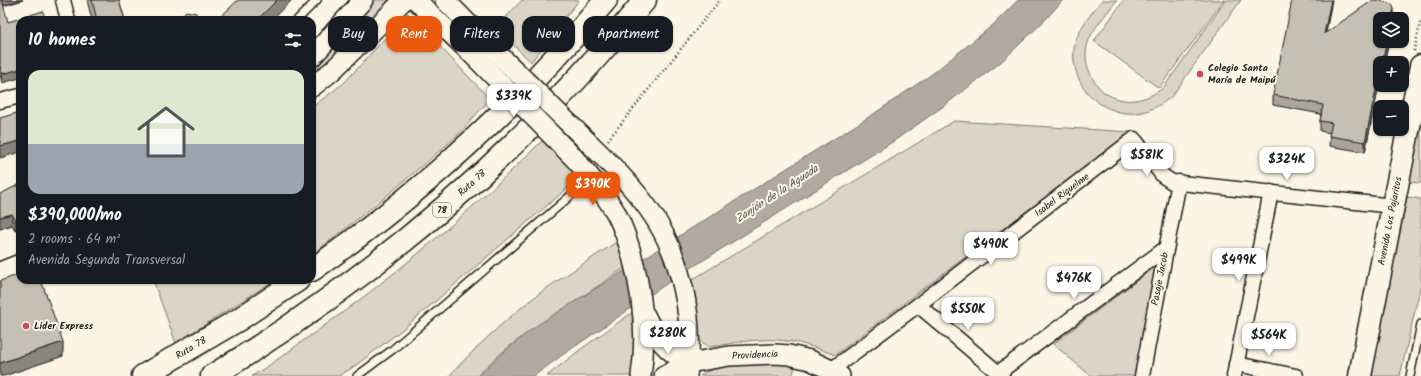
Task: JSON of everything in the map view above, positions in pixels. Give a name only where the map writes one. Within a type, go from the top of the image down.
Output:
[{"type":"main road","points":[[316,53],[363,0]]},
{"type":"main road","points":[[316,84],[337,67],[404,0]]},
{"type":"main road","points":[[416,0],[450,26]]},
{"type":"main road","points":[[445,0],[457,16]]},
{"type":"main road","points":[[316,267],[380,219],[447,163],[520,94],[606,0]]},
{"type":"main road","name":"Ruta 78","points":[[212,376],[299,320],[390,253],[428,222],[506,152],[548,110],[588,67],[645,0]]},
{"type":"main road","points":[[483,52],[597,143],[649,209],[661,230],[684,292],[688,319],[688,369]]},
{"type":"main road","points":[[483,52],[591,178],[605,196],[616,214],[624,231],[636,269],[643,310],[644,345],[641,376]]},
{"type":"main road","name":"Avenida Los Pajaritos","points":[[1360,376],[1421,66]]},
{"type":"main road","points":[[0,272],[16,266]]},
{"type":"main road","name":"Ruta 78","points":[[143,376],[238,320],[292,284]]},
{"type":"main road","points":[[643,310],[662,343],[688,369]]},
{"type":"main road","name":"Providencia","points":[[664,376],[729,356],[775,354],[800,357],[822,364],[831,374]]},
{"type":"street","points":[[63,0],[67,16]]},
{"type":"street","points":[[0,101],[16,97]]},
{"type":"street","name":"Isabel Riquelme","points":[[831,374],[1134,139],[1162,176],[1167,180],[1179,182]]},
{"type":"street","points":[[1179,182],[1393,206]]},
{"type":"street","name":"Pasaje Jacob","points":[[1142,376],[1179,182]]},
{"type":"street","points":[[1270,192],[1235,370],[1296,376]]},
{"type":"street","points":[[918,306],[1000,375],[1166,248]]},
{"type":"lane","points":[[301,16],[317,0]]},
{"type":"lane","points":[[358,376],[422,324],[591,178]]},
{"type":"lane","points":[[1410,376],[1421,324]]},
{"type":"path","points":[[597,143],[720,0]]},
{"type":"shaded area","points":[[370,0],[389,0],[374,16],[355,16]]},
{"type":"shaded area","points":[[522,0],[579,0],[567,16],[522,16],[522,52],[539,52],[531,62],[514,45],[514,16],[507,16]]},
{"type":"shaded area","points":[[1102,0],[1117,0],[1089,40],[1086,60],[1090,73],[1096,84],[1104,92],[1122,100],[1133,100],[1154,94],[1164,87],[1226,0],[1241,0],[1172,96],[1162,103],[1143,112],[1123,113],[1104,106],[1096,101],[1083,86],[1075,69],[1074,53],[1077,38],[1086,20]]},
{"type":"shaded area","points":[[1124,0],[1224,0],[1159,88],[1094,41]]},
{"type":"shaded area","points":[[386,37],[386,52],[442,52],[442,49],[490,99],[457,136],[384,198],[316,252],[316,104],[344,83],[372,52],[378,52],[378,46]]},
{"type":"shaded area","points":[[328,44],[328,52],[340,52],[324,69],[316,74],[316,57]]},
{"type":"shaded area","points":[[1421,112],[1421,183],[1409,182]]},
{"type":"shaded area","points":[[954,121],[1132,132],[835,355],[817,348],[777,340],[748,341],[709,347],[703,343],[699,338],[697,314],[690,281]]},
{"type":"shaded area","points":[[542,141],[565,162],[578,179],[403,329],[355,366],[339,376],[252,376],[273,363],[338,316],[429,245],[458,220]]},
{"type":"shaded area","points":[[1407,197],[1421,199],[1421,284],[1400,376],[1371,376]]},
{"type":"shaded area","points":[[621,239],[633,262],[521,338],[487,365],[477,376],[449,376],[471,353],[531,300]]},
{"type":"shaded area","points":[[1159,264],[1136,376],[1091,376],[1053,344]]},
{"type":"shaded area","points":[[154,284],[269,284],[176,343]]},
{"type":"shaded area","points":[[633,312],[632,321],[635,334],[633,376],[547,376],[581,349]]},
{"type":"shaded area","points":[[780,360],[795,368],[792,376],[700,376],[708,371],[738,363]]},
{"type":"water","name":"Zanjón de la Aguada","points":[[1018,0],[1063,0],[1046,19],[1001,62],[945,105],[894,141],[675,278],[534,376],[477,376],[512,345],[539,324],[872,115],[932,74],[993,25]]},
{"type":"building","points":[[0,0],[2,0],[8,22],[16,19],[16,70],[2,74],[0,66]]},
{"type":"building","points":[[92,0],[119,0],[124,16],[96,16]]},
{"type":"building","points":[[238,0],[277,0],[261,16],[221,16]]},
{"type":"building","points":[[1292,0],[1331,0],[1324,34],[1373,0],[1392,4],[1394,9],[1393,12],[1373,12],[1373,48],[1385,48],[1384,56],[1373,56],[1373,92],[1376,92],[1365,142],[1329,136],[1332,123],[1320,121],[1323,105],[1273,95]]},
{"type":"building","points":[[43,11],[44,16],[27,16]]},
{"type":"building","points":[[186,11],[196,13],[196,16],[182,16]]},
{"type":"building","points":[[16,113],[16,142],[0,146],[0,118]]},
{"type":"building","points":[[16,186],[16,219],[12,214],[0,217],[0,194]]},
{"type":"building","name":"Lider Express","points":[[16,275],[16,284],[42,284],[63,342],[0,363],[0,281]]},
{"type":"place","name":"Colegio Santa María de Maipú","points":[[1200,74]]},
{"type":"place","name":"Lider Express","points":[[26,326]]}]
